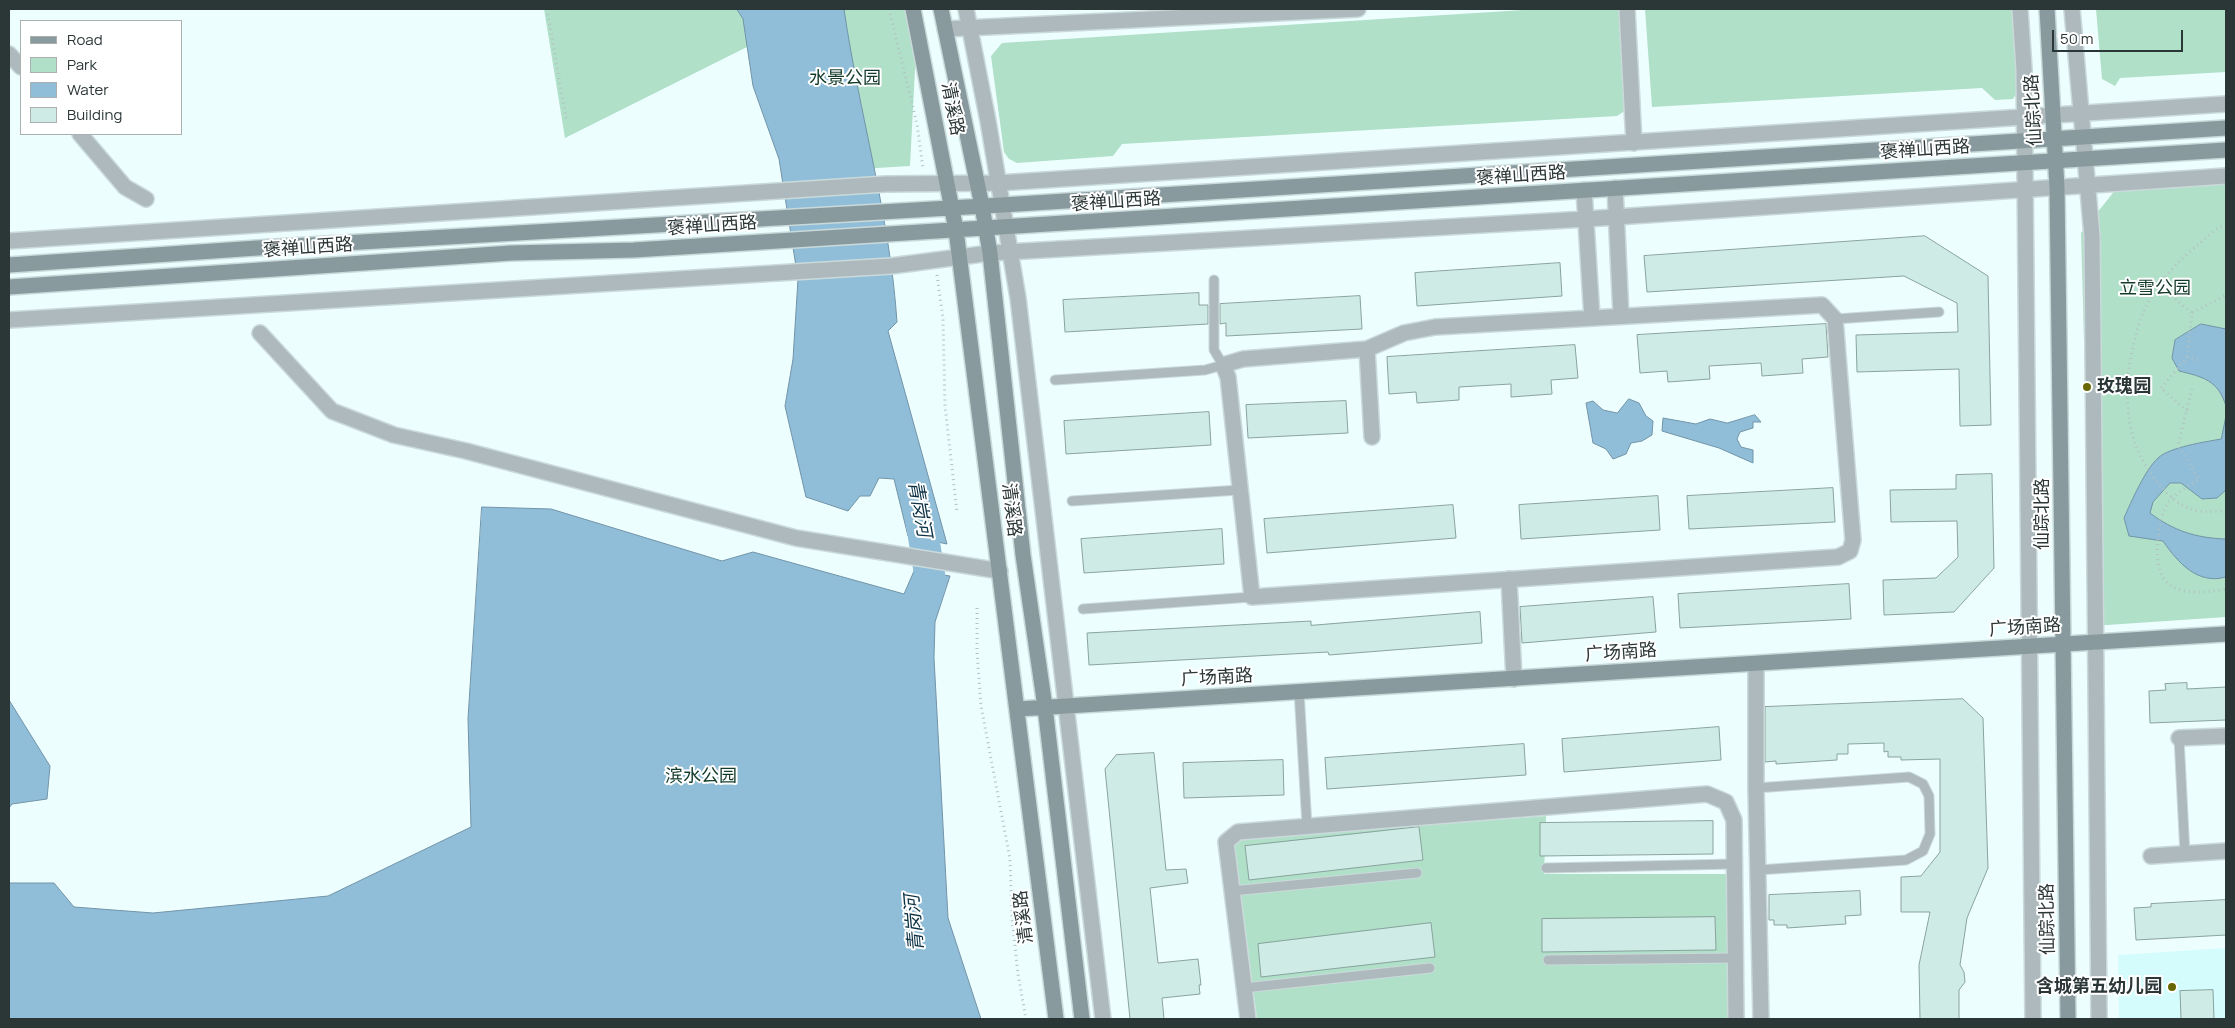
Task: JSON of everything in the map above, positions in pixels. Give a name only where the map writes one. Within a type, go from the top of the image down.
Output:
[{"type":"main road","name":"清溪路","points":[[913,9],[956,230],[1056,1019]]},
{"type":"main road","name":"清溪路","points":[[941,9],[990,252],[1023,555],[1045,707],[1082,1019]]},
{"type":"main road","name":"仙踪北路","points":[[2047,9],[2057,188],[2068,1019]]},
{"type":"main road","name":"褒禅山西路","points":[[9,265],[257,248],[774,219],[2226,128]]},
{"type":"main road","name":"褒禅山西路","points":[[9,287],[511,253],[634,250],[1005,228],[2226,150]]},
{"type":"main road","name":"广场南路","points":[[1018,709],[2226,634]]},
{"type":"street","points":[[966,9],[1018,298],[1103,1019]]},
{"type":"street","points":[[945,30],[1154,14],[1358,9]]},
{"type":"street","points":[[1627,9],[1634,143]]},
{"type":"street","points":[[2020,9],[2025,117],[2033,1019]]},
{"type":"street","points":[[2072,9],[2092,236],[2100,1019]]},
{"type":"street","points":[[9,54],[20,66]]},
{"type":"street","points":[[9,241],[886,184],[998,183],[2226,104]]},
{"type":"street","points":[[81,135],[125,187],[146,199]]},
{"type":"street","points":[[9,320],[890,266],[990,252],[1586,219],[2226,176]]},
{"type":"street","points":[[1615,188],[1621,316]]},
{"type":"street","points":[[1584,190],[1592,318]]},
{"type":"street","points":[[1822,305],[1836,319],[1853,540],[1850,551],[1838,556],[1252,597],[1228,377],[1222,365],[1243,359],[1366,349],[1404,333],[1435,327],[1592,318],[1822,305]]},
{"type":"street","points":[[260,334],[332,411],[394,435],[466,450],[796,538],[1000,571]]},
{"type":"street","points":[[1366,349],[1372,437]]},
{"type":"street","points":[[1509,579],[1514,679]]},
{"type":"street","points":[[1756,664],[1756,788],[1761,1019]]},
{"type":"street","points":[[2179,738],[2226,736]]},
{"type":"street","points":[[1248,1019],[1226,842],[1238,832],[1707,794],[1726,802],[1734,820],[1736,1019]]},
{"type":"street","points":[[2151,856],[2226,851]]},
{"type":"lane","points":[[1054,380],[1204,370],[1222,365],[1214,350],[1214,280]]},
{"type":"lane","points":[[1836,319],[1938,312]]},
{"type":"lane","points":[[1072,501],[1239,490]]},
{"type":"lane","points":[[1083,609],[1252,597]]},
{"type":"lane","points":[[1299,692],[1307,826]]},
{"type":"lane","points":[[2179,738],[2185,854]]},
{"type":"lane","points":[[1756,788],[1909,777],[1923,784],[1929,796],[1930,834],[1923,851],[1906,860],[1758,870]]},
{"type":"lane","points":[[1546,868],[1734,864]]},
{"type":"lane","points":[[1232,891],[1417,872]]},
{"type":"lane","points":[[1548,960],[1736,958]]},
{"type":"lane","points":[[1244,988],[1430,968]]},
{"type":"path","points":[[547,9],[566,118]]},
{"type":"path","points":[[2226,224],[2177,262],[2146,307],[2128,369],[2127,398],[2130,428],[2137,450],[2145,468],[2171,499],[2194,512],[2226,510]]},
{"type":"path","points":[[2160,286],[2192,313]]},
{"type":"path","points":[[2192,313],[2226,297]]},
{"type":"path","points":[[2187,410],[2161,388],[2187,356],[2192,313]]},
{"type":"path","points":[[2187,356],[2201,361]]},
{"type":"path","points":[[2192,389],[2178,446],[2199,479],[2171,499],[2162,513],[2156,555],[2160,575],[2173,588],[2187,592],[2226,589]]},
{"type":"path","points":[[977,608],[977,651],[981,706],[1010,859],[1012,918],[1018,974],[1026,1019]]},
{"type":"shaded area","name":"含城第五幼儿园","points":[[2226,948],[2226,1019],[2119,1019],[2118,955]]},
{"type":"green space","name":"水景公园","points":[[544,9],[913,9],[917,31],[910,166],[793,173],[765,38],[565,138]]},
{"type":"green space","points":[[1539,9],[1618,9],[1620,11],[1626,110],[1617,116],[1122,144],[1113,156],[1017,163],[1009,159],[1004,152],[991,56],[1002,43]]},
{"type":"green space","points":[[1645,9],[2014,9],[2020,88],[2013,99],[1995,100],[1982,88],[1652,107]]},
{"type":"green space","points":[[2096,9],[2226,9],[2226,72],[2120,78],[2115,86],[2102,79]]},
{"type":"green space","name":"立雪公园","points":[[2226,182],[2226,617],[2092,626],[2081,233],[2116,189]]},
{"type":"green space","points":[[1546,816],[1544,874],[1726,874],[1729,1019],[1257,1019],[1234,840]]},
{"type":"water","points":[[737,9],[844,9],[888,243],[897,322],[888,331],[947,544],[908,536],[894,479],[879,478],[870,496],[860,496],[848,511],[806,497],[785,406],[793,359],[798,279],[779,159],[753,86],[743,19]]},
{"type":"water","points":[[2201,324],[2226,329],[2226,406],[2219,390],[2214,385],[2195,375],[2179,371],[2172,358],[2175,340]]},
{"type":"water","points":[[1629,399],[1639,403],[1646,416],[1653,421],[1652,435],[1642,441],[1631,443],[1626,454],[1613,459],[1606,449],[1593,443],[1586,403],[1593,401],[1603,410],[1617,413]]},
{"type":"water","points":[[1755,415],[1761,422],[1753,422],[1753,428],[1740,432],[1737,439],[1741,447],[1753,450],[1753,463],[1719,448],[1662,431],[1663,418],[1696,424],[1710,419],[1727,423]]},
{"type":"water","points":[[2226,416],[2226,490],[2217,498],[2202,499],[2181,483],[2170,483],[2153,502],[2150,513],[2177,529],[2195,535],[2226,539],[2226,577],[2216,579],[2206,578],[2190,570],[2175,557],[2163,541],[2129,536],[2124,518],[2143,478],[2158,458],[2179,448],[2221,439]]},
{"type":"water","name":"滨水公园","points":[[482,507],[551,509],[722,561],[753,552],[904,594],[914,571],[950,576],[935,622],[934,658],[948,918],[981,1019],[9,1019],[9,883],[54,883],[74,907],[153,913],[328,896],[471,827],[468,719]]},
{"type":"water","points":[[9,700],[50,766],[47,799],[12,804],[9,808]]},
{"type":"building","points":[[1925,236],[1988,276],[1991,425],[1960,426],[1959,369],[1857,372],[1856,335],[1958,332],[1957,303],[1904,276],[1647,292],[1644,256]]},
{"type":"building","points":[[1560,263],[1562,296],[1417,306],[1415,273]]},
{"type":"building","points":[[1199,293],[1199,305],[1208,305],[1208,324],[1065,332],[1063,300]]},
{"type":"building","points":[[1360,296],[1362,329],[1226,336],[1226,323],[1220,324],[1220,304]]},
{"type":"building","points":[[1826,324],[1828,357],[1802,359],[1803,373],[1762,376],[1761,363],[1709,366],[1710,379],[1668,382],[1667,371],[1640,373],[1637,335]]},
{"type":"building","points":[[1575,345],[1578,378],[1551,380],[1552,394],[1511,397],[1511,384],[1459,387],[1459,400],[1417,403],[1416,392],[1389,394],[1387,357]]},
{"type":"building","points":[[1346,401],[1348,433],[1248,438],[1246,405]]},
{"type":"building","points":[[1209,412],[1211,445],[1066,454],[1064,421]]},
{"type":"building","points":[[1992,474],[1994,568],[1954,612],[1884,615],[1883,580],[1936,578],[1958,557],[1957,521],[1891,522],[1890,490],[1956,489],[1956,475]]},
{"type":"building","points":[[1833,488],[1835,522],[1689,529],[1687,496]]},
{"type":"building","points":[[1658,496],[1660,530],[1521,539],[1519,505]]},
{"type":"building","points":[[1453,505],[1456,538],[1267,553],[1264,519]]},
{"type":"building","points":[[1222,529],[1224,564],[1084,573],[1081,539]]},
{"type":"building","points":[[1849,584],[1851,619],[1680,628],[1678,594]]},
{"type":"building","points":[[1653,597],[1656,632],[1522,643],[1520,607]]},
{"type":"building","points":[[1480,612],[1482,643],[1329,655],[1328,652],[1089,665],[1087,633],[1311,621],[1311,625]]},
{"type":"building","points":[[2187,683],[2187,689],[2226,687],[2226,720],[2150,723],[2149,691],[2166,690],[2165,684]]},
{"type":"building","points":[[1963,699],[1983,718],[1988,868],[1967,918],[1960,965],[1964,972],[1965,982],[1959,990],[1959,1019],[1920,1019],[1919,965],[1930,912],[1901,912],[1901,877],[1921,876],[1940,852],[1940,759],[1901,760],[1901,757],[1888,757],[1888,751],[1884,752],[1884,743],[1848,744],[1848,754],[1837,754],[1837,760],[1776,764],[1776,761],[1765,762],[1765,707]]},
{"type":"building","points":[[1719,727],[1721,760],[1564,772],[1562,739]]},
{"type":"building","points":[[1524,744],[1526,775],[1327,789],[1325,758]]},
{"type":"building","points":[[1154,753],[1166,870],[1186,869],[1188,883],[1150,888],[1158,963],[1198,959],[1201,985],[1199,985],[1200,994],[1162,998],[1164,1019],[1130,1019],[1105,769],[1116,755]]},
{"type":"building","points":[[1283,760],[1284,795],[1184,798],[1183,763]]},
{"type":"building","points":[[1713,821],[1713,854],[1540,856],[1540,823]]},
{"type":"building","points":[[1419,827],[1423,860],[1249,880],[1245,846]]},
{"type":"building","points":[[1860,891],[1861,915],[1845,916],[1846,924],[1787,928],[1787,925],[1774,925],[1774,920],[1769,920],[1769,895]]},
{"type":"building","points":[[2226,900],[2226,935],[2136,940],[2134,908],[2151,907],[2151,904]]},
{"type":"building","points":[[1715,917],[1716,950],[1542,952],[1542,919]]},
{"type":"building","points":[[1431,923],[1435,957],[1261,977],[1258,944]]},
{"type":"building","points":[[2213,990],[2214,1019],[2181,1019],[2180,991]]},
{"type":"waterway","name":"青岗河","points":[[917,497],[931,583],[920,614]]},
{"type":"place","name":"玫瑰园","points":[[2087,387]]},
{"type":"place","name":"含城第五幼儿园","points":[[2172,987]]}]
